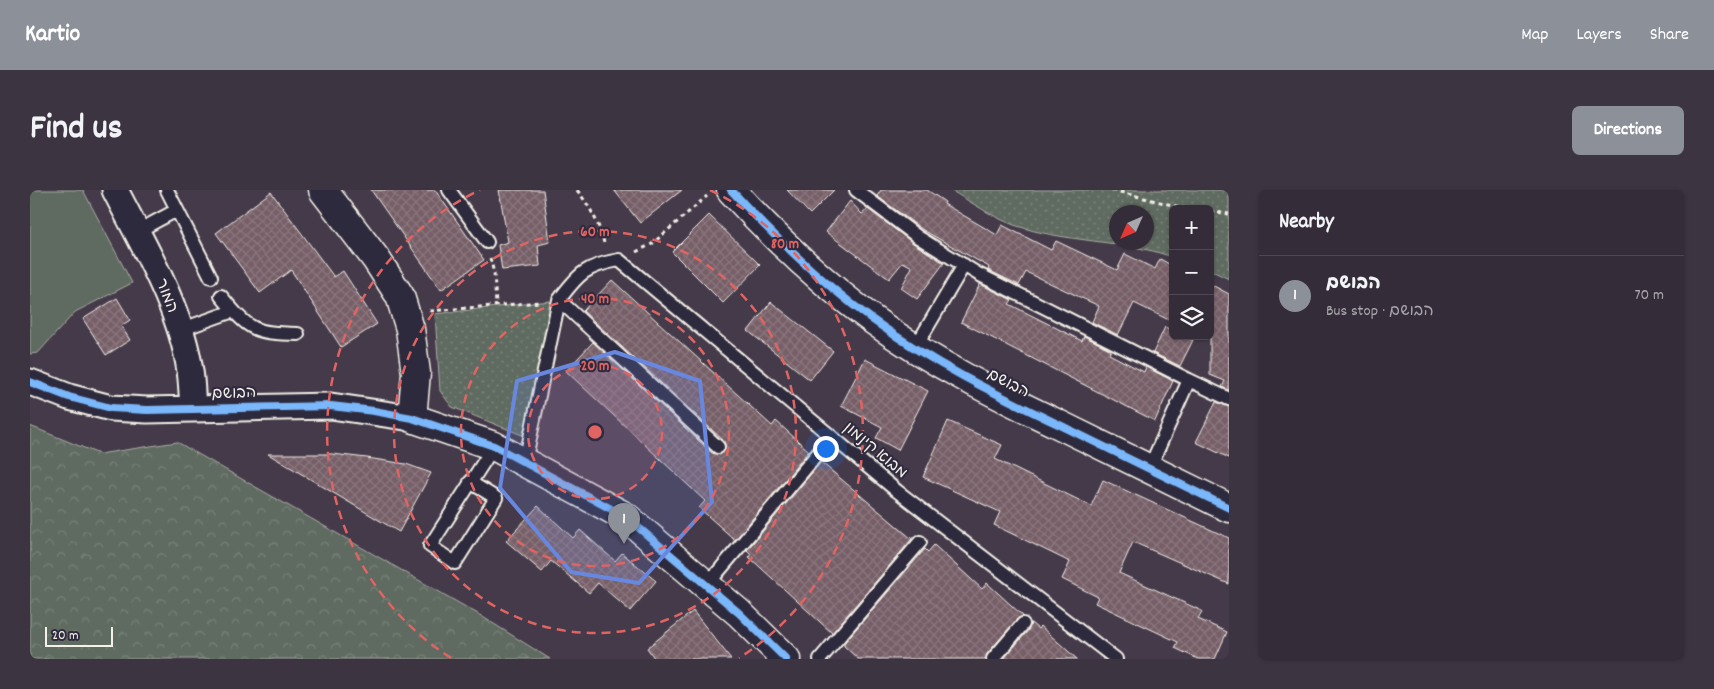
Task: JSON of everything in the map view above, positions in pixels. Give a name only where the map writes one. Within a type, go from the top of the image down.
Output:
[{"type":"street","name":"המור","points":[[115,190],[159,278],[180,330],[190,370],[193,409]]},
{"type":"street","points":[[323,190],[376,259],[400,296],[410,329],[416,373],[412,418]]},
{"type":"street","name":"הבושם","points":[[731,190],[765,227],[815,275],[874,321],[914,348],[987,390],[1229,508]]},
{"type":"street","name":"הבושם","points":[[30,382],[69,397],[111,408],[147,410],[331,406],[412,418],[494,446],[626,517],[707,584],[786,659]]},
{"type":"lane","points":[[166,190],[211,277]]},
{"type":"lane","points":[[449,190],[486,242]]},
{"type":"lane","points":[[856,190],[918,237],[964,265],[1229,399]]},
{"type":"lane","points":[[136,232],[177,210]]},
{"type":"lane","points":[[525,462],[559,300],[573,280],[595,265],[614,261]]},
{"type":"lane","name":"מבוא קינמון","points":[[614,261],[896,491],[1116,659]]},
{"type":"lane","points":[[914,348],[964,265]]},
{"type":"lane","points":[[221,296],[234,311],[257,331],[298,334]]},
{"type":"lane","points":[[559,300],[718,447]]},
{"type":"lane","points":[[180,330],[234,311]]},
{"type":"lane","points":[[1149,469],[1189,380]]},
{"type":"lane","points":[[470,482],[496,498],[455,563],[430,546],[470,482],[494,446]]},
{"type":"lane","points":[[707,584],[820,451]]},
{"type":"lane","points":[[820,659],[920,542]]},
{"type":"lane","points":[[993,659],[1023,624]]},
{"type":"path","points":[[577,190],[600,226],[614,261],[652,244],[713,190]]},
{"type":"path","points":[[1112,190],[1172,205]]},
{"type":"path","points":[[1214,212],[1229,214]]},
{"type":"path","points":[[486,242],[494,274],[496,306]]},
{"type":"path","points":[[405,313],[559,300]]},
{"type":"highlighted area","points":[[615,352],[700,381],[712,502],[639,583],[571,572],[500,488],[517,381]]},
{"type":"green space","points":[[30,190],[83,190],[132,283],[75,312],[38,353],[30,354]]},
{"type":"green space","points":[[950,190],[1229,190],[1229,279],[1214,272],[1214,205],[1169,205],[1169,256],[1149,250],[1154,250],[1154,205],[1109,205],[1109,243],[1033,231],[1014,225],[981,209]]},
{"type":"green space","points":[[550,301],[527,437],[452,407],[440,391],[435,314]]},
{"type":"green space","points":[[30,426],[99,454],[177,442],[478,614],[550,659],[30,659]]},
{"type":"building","points":[[371,190],[435,190],[484,260],[441,290]]},
{"type":"building","points":[[499,190],[543,190],[550,242],[538,245],[540,266],[502,270],[498,245],[508,242]]},
{"type":"building","points":[[614,190],[682,190],[640,223]]},
{"type":"building","points":[[787,190],[834,190],[810,214]]},
{"type":"building","points":[[881,190],[927,190],[945,202],[944,204],[997,235],[1002,225],[1051,250],[1056,241],[1117,270],[1125,254],[1155,269],[1160,259],[1169,264],[1169,320],[1134,303],[1118,335],[1092,322],[1099,306],[1026,272],[1019,285],[988,270],[989,267],[923,230],[877,196]]},
{"type":"building","points":[[271,192],[334,277],[343,271],[377,324],[341,347],[291,270],[260,293],[216,233]]},
{"type":"building","points":[[850,201],[862,214],[868,209],[913,243],[944,263],[917,299],[901,288],[912,267],[903,262],[889,279],[826,232]]},
{"type":"building","points":[[709,215],[760,265],[723,303],[672,252]]},
{"type":"building","points":[[612,280],[772,426],[776,421],[809,451],[735,540],[699,508],[705,501],[566,371],[593,342],[712,453],[720,455],[726,449],[724,441],[583,311]]},
{"type":"building","points":[[980,284],[1012,300],[1009,304],[1082,341],[1084,336],[1111,350],[1109,354],[1144,372],[1146,367],[1173,381],[1155,421],[961,322]]},
{"type":"building","points":[[1214,286],[1229,294],[1229,390],[1222,387],[1225,381],[1210,375],[1210,340],[1214,340]]},
{"type":"building","points":[[117,298],[130,320],[121,326],[130,340],[106,355],[83,319]]},
{"type":"building","points":[[771,302],[833,351],[810,380],[748,331]]},
{"type":"building","points":[[1165,327],[1169,329],[1169,340],[1193,340],[1180,366],[1153,353]]},
{"type":"building","points":[[865,359],[928,391],[898,450],[876,438],[882,427],[841,406]]},
{"type":"building","points":[[1216,402],[1229,407],[1229,458],[1196,442]]},
{"type":"building","points":[[948,421],[1002,445],[995,459],[1091,506],[1103,480],[1229,538],[1229,584],[1133,542],[1119,573],[1202,611],[1198,619],[1227,632],[1215,659],[1198,659],[1175,648],[1178,642],[1095,603],[1098,597],[1062,579],[1070,562],[994,525],[1000,512],[923,477]]},
{"type":"building","points":[[268,454],[332,454],[367,458],[406,464],[431,473],[399,532]]},
{"type":"building","points":[[821,462],[912,539],[832,633],[749,557],[751,554],[747,550]]},
{"type":"building","points":[[538,506],[573,538],[580,530],[615,561],[622,553],[656,581],[630,611],[598,583],[589,593],[551,561],[542,572],[506,541]]},
{"type":"building","points":[[934,545],[982,589],[987,583],[1023,616],[1017,619],[987,654],[985,659],[858,659],[844,646],[844,643],[925,549],[928,552]]},
{"type":"building","points":[[693,611],[731,659],[655,659],[647,648]]},
{"type":"building","points":[[1031,623],[1038,629],[1040,626],[1077,659],[1004,659],[1029,629]]},
{"type":"cycle path","points":[[731,190],[764,225],[817,275],[895,336],[989,390],[1229,508]]},
{"type":"cycle path","points":[[30,382],[69,397],[111,408],[147,410],[331,406],[374,411],[412,418],[494,446],[626,517],[739,613],[786,659]]},
{"type":"place","name":"הבושם","points":[[624,544]]}]
